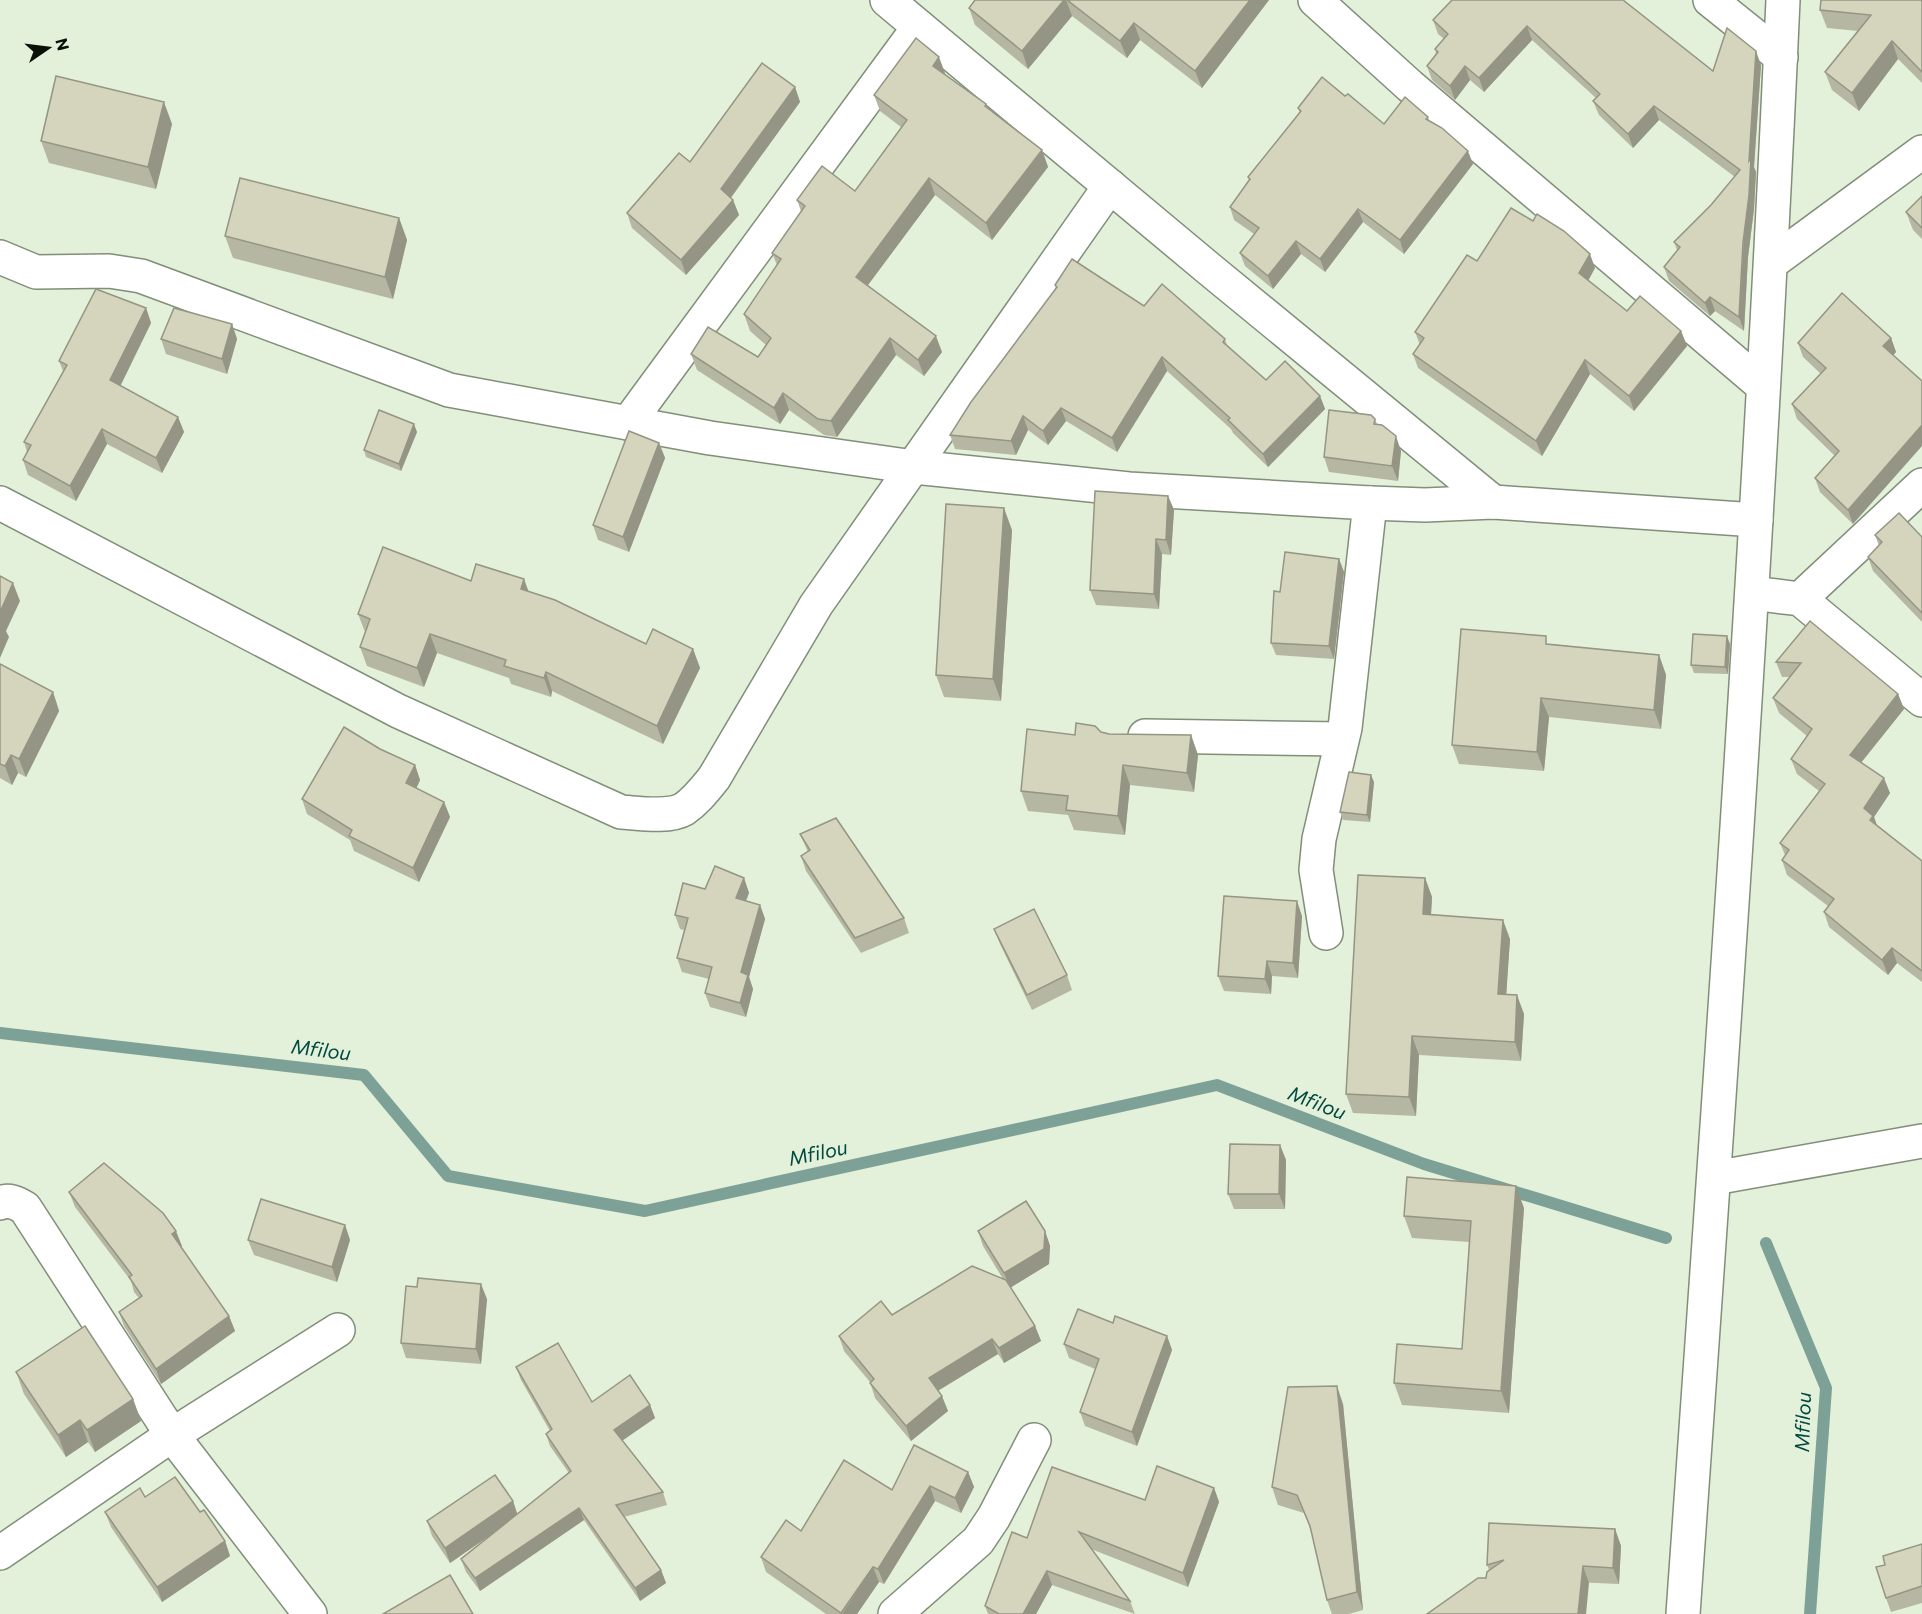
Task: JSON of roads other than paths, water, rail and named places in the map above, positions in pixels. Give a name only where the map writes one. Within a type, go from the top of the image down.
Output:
[{"type":"street","points":[[887,0],[1493,502]]},
{"type":"street","points":[[1315,0],[1410,86],[1763,386]]},
{"type":"street","points":[[1710,0],[1781,57]]},
{"type":"street","points":[[1683,1614],[1752,593],[1783,0]]},
{"type":"street","points":[[628,423],[919,27]]},
{"type":"street","points":[[1771,263],[1922,152]]},
{"type":"street","points":[[0,503],[398,711],[621,812],[653,814],[681,811],[698,798],[714,778],[816,605],[1110,186]]},
{"type":"street","points":[[0,257],[36,272],[109,271],[141,276],[449,390],[710,438],[914,467],[1128,489],[1425,505],[1493,502],[1756,520]]},
{"type":"street","points":[[1800,599],[1922,485]]},
{"type":"street","points":[[1326,933],[1316,870],[1319,839],[1345,728],[1370,503]]},
{"type":"street","points":[[1752,593],[1800,599],[1922,700]]},
{"type":"street","points":[[1117,735],[1342,739]]},
{"type":"street","points":[[1714,1178],[1922,1141]]},
{"type":"street","points":[[0,1203],[15,1202],[25,1208],[172,1435],[310,1614]]},
{"type":"street","points":[[0,1553],[172,1435],[338,1330]]},
{"type":"street","points":[[895,1614],[978,1541],[994,1517],[1034,1440]]},
{"type":"waterway","name":"Mfilou","points":[[0,1033],[364,1075],[448,1176],[645,1211],[1217,1085],[1424,1164],[1666,1238]]},
{"type":"waterway","name":"Mfilou","points":[[1766,1243],[1826,1388],[1810,1614]]}]
